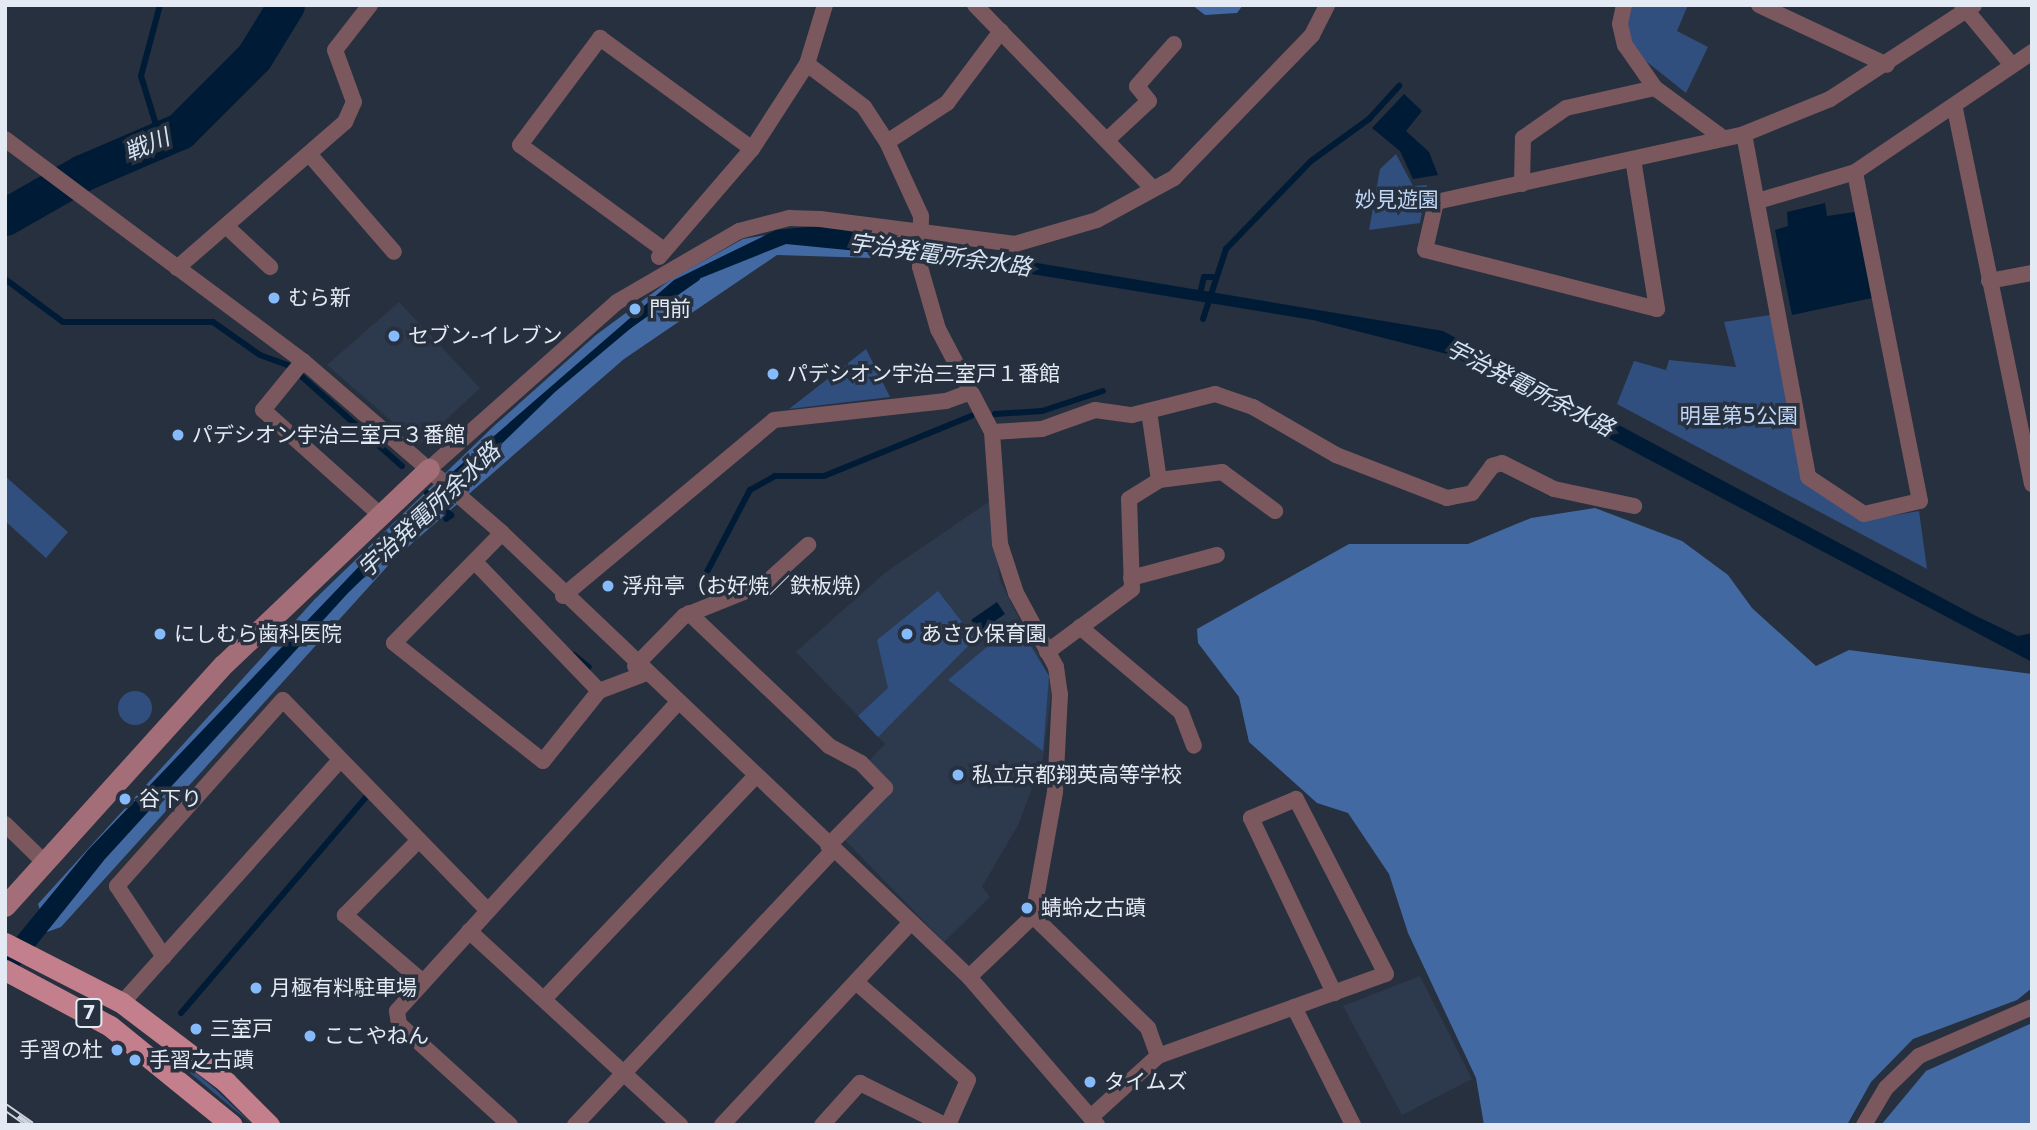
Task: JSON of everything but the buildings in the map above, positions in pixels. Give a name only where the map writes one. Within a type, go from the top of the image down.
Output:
[{"type":"main road","name":"7","points":[[5,943],[122,1003],[226,1082],[269,1125]]},
{"type":"main road","name":"7","points":[[13,973],[110,1026],[232,1125]]},
{"type":"street","points":[[177,268],[345,122],[354,102],[335,50],[370,5]]},
{"type":"street","points":[[975,5],[1153,189]]},
{"type":"street","points":[[5,906],[223,664],[377,512],[433,473],[643,283],[739,230],[789,218],[922,234],[1037,242],[1174,178],[1312,35],[1327,5]]},
{"type":"street","points":[[1624,5],[1625,45],[1656,88],[1723,138]]},
{"type":"street","points":[[1759,5],[1887,65]]},
{"type":"street","points":[[643,283],[664,250],[752,149],[807,64],[822,6]]},
{"type":"street","points":[[1633,159],[1657,309],[1424,250],[1436,202],[1744,134],[1830,99],[1887,65],[1967,7],[2011,64]]},
{"type":"street","points":[[887,142],[947,103],[1000,31]]},
{"type":"street","points":[[664,250],[520,145],[600,37],[752,149]]},
{"type":"street","points":[[1107,140],[1150,102],[1137,86],[1164,47]]},
{"type":"street","points":[[1758,201],[1855,172],[1955,109],[2011,64],[2032,52]]},
{"type":"street","points":[[807,64],[864,107],[887,142],[921,216],[920,267],[938,329],[968,393],[992,432],[1000,544],[1016,593],[1046,652],[1060,694],[1055,792],[1033,916],[968,977]]},
{"type":"street","points":[[1521,184],[1523,138],[1566,108],[1656,88]]},
{"type":"street","points":[[1955,109],[2032,484]]},
{"type":"street","points":[[1744,134],[1808,477],[1864,514],[1920,501],[1855,172]]},
{"type":"street","points":[[5,139],[177,268],[298,368],[433,473],[502,533],[563,596],[753,779],[968,977],[1094,1121],[1158,1056],[1334,993],[1386,974],[1296,799],[1251,818],[1334,993]]},
{"type":"street","points":[[310,155],[394,252]]},
{"type":"street","points":[[227,227],[270,267]]},
{"type":"street","points":[[1989,281],[2032,273]]},
{"type":"street","points":[[298,368],[262,410],[377,512]]},
{"type":"street","points":[[563,596],[774,420],[946,401],[968,393]]},
{"type":"street","points":[[992,432],[1042,429],[1095,410],[1149,411],[1215,394],[1253,407],[1335,455],[1447,498],[1472,493],[1492,466],[1502,463],[1554,489],[1634,506]]},
{"type":"street","points":[[1149,411],[1159,480]]},
{"type":"street","points":[[1046,652],[1132,589],[1129,499],[1159,480],[1222,472],[1275,511]]},
{"type":"street","points":[[502,533],[476,563],[394,643],[544,761],[598,691],[639,670],[689,613],[766,583],[808,545]]},
{"type":"street","points":[[1131,578],[1217,555]]},
{"type":"street","points":[[476,563],[598,691]]},
{"type":"street","points":[[575,1125],[625,1075],[885,788],[861,763],[829,746],[689,613]]},
{"type":"street","points":[[1080,627],[1181,712],[1194,746]]},
{"type":"street","points":[[164,957],[117,886],[283,700],[417,842],[488,911]]},
{"type":"street","points":[[510,1125],[399,1024],[397,1011],[676,704]]},
{"type":"street","points":[[122,1003],[340,760]]},
{"type":"street","points":[[544,999],[753,779]]},
{"type":"street","points":[[5,824],[43,861]]},
{"type":"street","points":[[417,842],[345,915],[423,982]]},
{"type":"street","points":[[1033,916],[1148,1028],[1158,1056]]},
{"type":"street","points":[[722,1125],[911,922]]},
{"type":"street","points":[[469,932],[680,1125]]},
{"type":"street","points":[[821,1125],[860,1083],[946,1125],[968,1080],[857,983]]},
{"type":"street","points":[[1294,1007],[1353,1125]]},
{"type":"street","points":[[1864,1125],[1886,1088],[1919,1056],[2032,1007]]},
{"type":"shaded area","points":[[1192,5],[1243,5],[1237,13],[1205,15]]},
{"type":"shaded area","points":[[789,231],[880,237],[872,258],[777,255],[624,359],[394,559],[61,927],[47,932],[38,904],[315,599],[495,425],[596,335],[673,278],[743,239]]},
{"type":"shaded area","points":[[399,302],[480,388],[419,445],[327,365]]},
{"type":"shaded area","points":[[990,501],[1000,581],[1049,676],[1051,695],[1043,759],[1018,825],[982,887],[990,897],[944,942],[844,839],[893,788],[867,763],[885,744],[796,652],[886,572]]},
{"type":"shaded area","points":[[1595,508],[1682,541],[1728,575],[1752,608],[1816,666],[1849,650],[2032,674],[2032,988],[2017,1000],[1913,1039],[1871,1082],[1847,1125],[1484,1125],[1476,1078],[1408,933],[1389,874],[1348,813],[1317,803],[1249,742],[1239,697],[1198,643],[1197,629],[1349,544],[1468,544],[1531,518]]},
{"type":"shaded area","points":[[1420,976],[1472,1079],[1402,1115],[1343,1006]]},
{"type":"shaded area","points":[[2032,1023],[2032,1125],[1881,1125],[1926,1071]]},
{"type":"green space","points":[[1630,5],[1688,5],[1677,31],[1708,47],[1686,93],[1637,54],[1624,24]]},
{"type":"green space","name":"妙見遊園","points":[[1396,154],[1413,186],[1427,185],[1420,223],[1369,230],[1380,169]]},
{"type":"green space","name":"明星第5公園","points":[[1770,315],[1801,480],[1867,520],[1919,511],[1927,569],[1617,404],[1634,361],[1666,370],[1669,360],[1736,367],[1724,322]]},
{"type":"green space","points":[[866,349],[890,397],[789,409]]},
{"type":"green space","points":[[5,476],[68,532],[46,558],[5,521]]},
{"type":"green space","points":[[938,591],[975,639],[878,737],[858,716],[888,688],[877,640]]},
{"type":"green space","points":[[1016,622],[1049,676],[1043,751],[948,680]]},
{"type":"green space","points":[[135,691],[147,696],[152,708],[147,720],[135,725],[123,720],[118,708],[123,696]]},
{"type":"green space","points":[[181,1060],[215,1089],[253,1125],[178,1063]]},
{"type":"water","points":[[1404,94],[1422,111],[1406,131],[1429,152],[1438,175],[1413,179],[1400,151],[1372,128]]},
{"type":"water","points":[[1825,203],[1827,216],[1855,212],[1872,298],[1792,315],[1775,230],[1788,226],[1787,212]]},
{"type":"water","points":[[817,226],[1443,331],[1974,615],[2018,636],[2032,633],[2032,662],[1451,355],[1313,320],[939,259],[786,244],[681,286],[555,392],[348,593],[105,859],[5,984],[5,951],[88,850],[434,488],[674,280],[776,230]]},
{"type":"water","points":[[997,602],[1005,614],[980,631],[971,620]]},
{"type":"waterway","points":[[160,5],[141,76],[161,141]]},
{"type":"waterway","name":"戦川","points":[[5,217],[82,173],[180,131],[254,57],[286,5]]},
{"type":"waterway","points":[[1203,319],[1226,249],[1311,161],[1369,119],[1399,86]]},
{"type":"waterway","points":[[1200,294],[1204,277],[1213,277]]},
{"type":"waterway","name":"宇治発電所余水路","points":[[620,332],[697,278]]},
{"type":"waterway","points":[[5,279],[63,322],[213,322],[260,355],[290,366],[402,466]]},
{"type":"waterway","points":[[995,414],[1042,411],[1103,391]]},
{"type":"waterway","points":[[699,587],[750,490],[775,476],[824,476],[971,416]]},
{"type":"waterway","points":[[427,493],[451,515],[446,519]]},
{"type":"waterway","points":[[574,655],[589,667]]},
{"type":"waterway","points":[[181,1013],[368,795]]},
{"type":"railway","points":[[5,1107],[31,1125]]},
{"type":"place","name":"むら新","points":[[274,298]]},
{"type":"place","name":"門前","points":[[635,309]]},
{"type":"place","name":"セブン-イレブン","points":[[394,336]]},
{"type":"place","name":"パデシオン宇治三室戸１番館","points":[[773,374]]},
{"type":"place","name":"パデシオン宇治三室戸３番館","points":[[178,435]]},
{"type":"place","name":"浮舟亭（お好焼／鉄板焼）","points":[[608,586]]},
{"type":"place","name":"にしむら歯科医院","points":[[160,634]]},
{"type":"place","name":"あさひ保育園","points":[[907,634]]},
{"type":"place","name":"私立京都翔英高等学校","points":[[958,775]]},
{"type":"place","name":"谷下り","points":[[125,799]]},
{"type":"place","name":"蜻蛉之古蹟","points":[[1027,908]]},
{"type":"place","name":"月極有料駐車場","points":[[256,988]]},
{"type":"place","name":"三室戸","points":[[196,1029]]},
{"type":"place","name":"ここやねん","points":[[310,1036]]},
{"type":"place","name":"手習の杜","points":[[117,1050]]},
{"type":"place","name":"手習之古蹟","points":[[135,1060]]},
{"type":"place","name":"タイムズ","points":[[1090,1082]]}]
